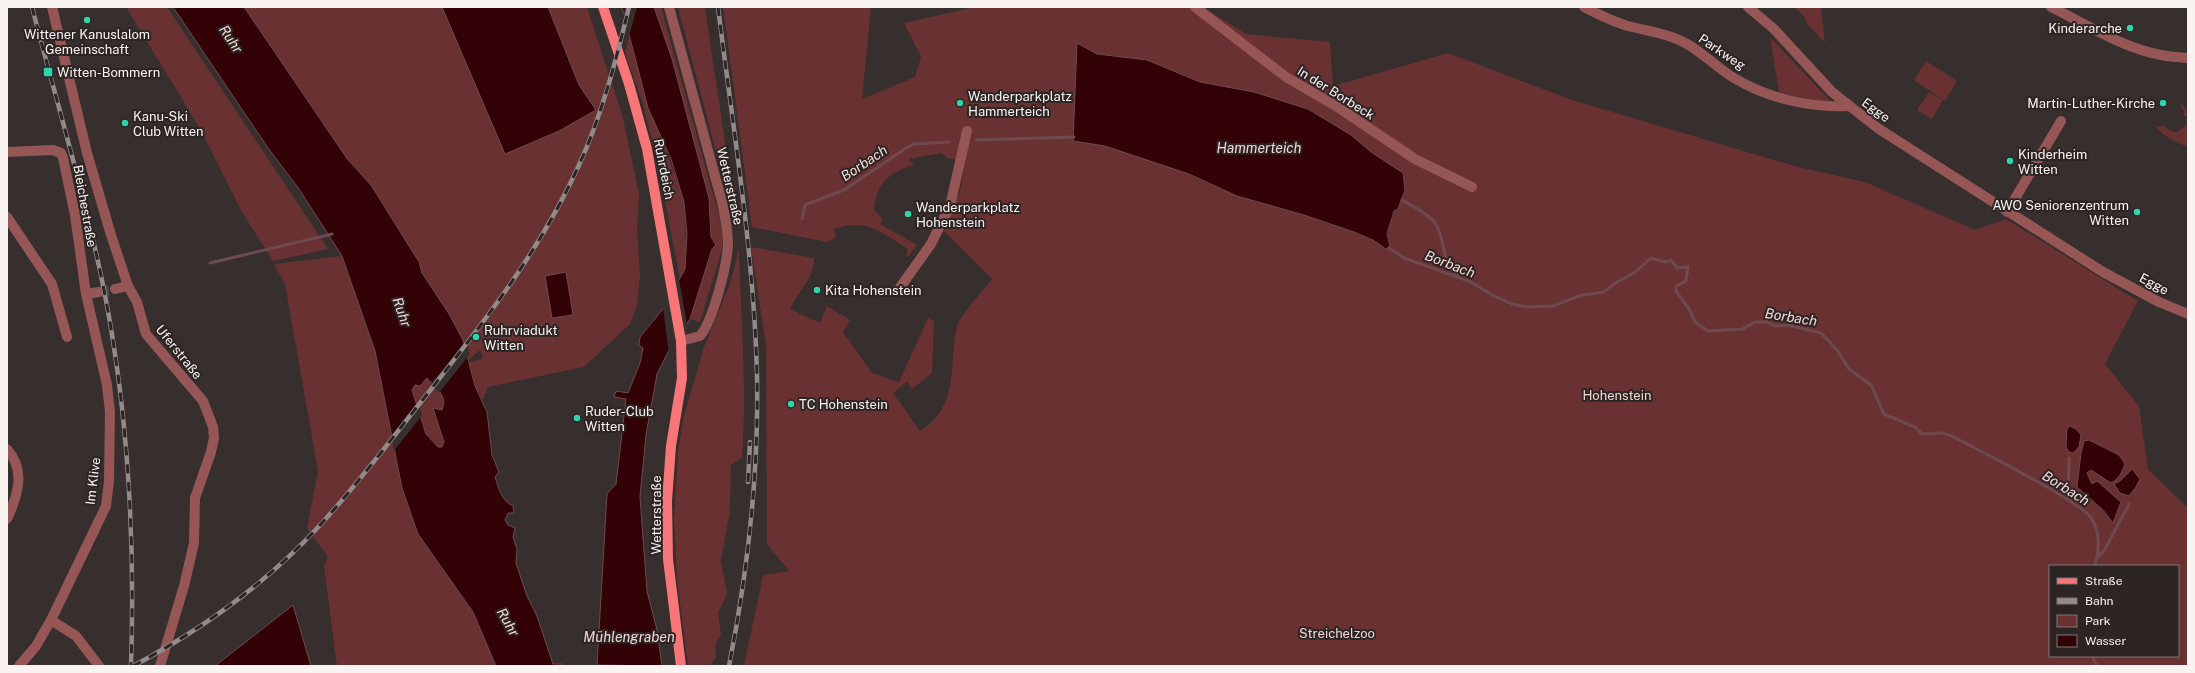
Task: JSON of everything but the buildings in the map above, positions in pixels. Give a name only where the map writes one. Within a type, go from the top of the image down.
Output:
[{"type":"main road","name":"Ruhrdeich","points":[[603,7],[629,84],[647,149],[681,339]]},
{"type":"main road","name":"Wetterstraße","points":[[681,339],[682,378],[671,446],[667,501],[668,559],[681,666]]},
{"type":"street","name":"Uferstraße","points":[[52,7],[87,153],[128,286],[137,302],[146,334],[203,401],[213,428],[214,438],[195,498],[194,543],[184,586],[160,666]]},
{"type":"street","name":"Wetterstraße","points":[[669,7],[722,202],[727,225],[728,246],[723,277],[707,325],[703,332],[696,338],[681,339]]},
{"type":"street","name":"In der Borbeck","points":[[1195,7],[1286,77],[1339,108],[1414,159],[1472,187]]},
{"type":"street","name":"Parkweg","points":[[1584,7],[1613,22],[1633,28],[1654,31],[1683,41],[1734,79],[1761,90],[1792,101],[1819,106],[1848,106]]},
{"type":"street","name":"Egge","points":[[1748,7],[1774,29],[1832,92],[1879,130],[2103,272],[2159,302],[2188,314]]},
{"type":"street","points":[[2051,7],[2109,36],[2140,49],[2160,55],[2188,58]]},
{"type":"street","points":[[2007,212],[2061,121]]},
{"type":"street","points":[[899,288],[931,244],[950,206],[967,131]]},
{"type":"street","name":"Bleichestraße","points":[[7,152],[53,150],[61,153],[75,215],[86,294]]},
{"type":"street","points":[[7,217],[52,284],[67,337]]},
{"type":"street","points":[[115,289],[128,286]]},
{"type":"street","points":[[86,294],[99,292]]},
{"type":"street","name":"Im Klive","points":[[19,666],[36,646],[51,620],[106,506],[109,481],[110,412],[107,385],[86,294]]},
{"type":"street","points":[[7,449],[13,456],[18,467],[19,478],[18,491],[7,519]]},
{"type":"street","points":[[51,620],[76,636],[99,666]]},
{"type":"green space","points":[[126,7],[167,7],[328,249],[273,261],[242,212],[199,127]]},
{"type":"green space","points":[[244,7],[587,7],[623,118],[639,194],[637,230],[640,277],[637,305],[630,324],[584,367],[488,387],[483,400],[475,386],[469,363],[483,358],[480,350],[469,360],[455,325],[424,276],[419,262],[358,169],[348,160]]},
{"type":"green space","points":[[654,7],[661,7],[719,216],[723,238],[722,250],[700,322],[690,319],[690,314],[712,249],[716,245],[711,237],[709,198],[672,59]]},
{"type":"green space","points":[[678,7],[705,7],[732,190],[730,205]]},
{"type":"green space","name":"Hohenstein","points":[[723,7],[871,7],[862,99],[915,77],[921,57],[904,23],[975,7],[1203,7],[1246,34],[1330,42],[1333,86],[1448,53],[1572,100],[1798,167],[1865,182],[1975,230],[2006,219],[2138,301],[2105,364],[2139,406],[2148,469],[2188,508],[2188,666],[744,666],[763,575],[789,571],[767,544],[766,346],[751,247],[814,258],[812,272],[790,309],[820,323],[827,306],[850,320],[843,332],[872,373],[899,382],[928,318],[934,321],[932,373],[912,389],[907,382],[893,393],[920,431],[933,421],[942,409],[947,397],[959,321],[992,279],[944,231],[960,191],[965,161],[947,158],[941,153],[909,159],[914,165],[891,175],[881,186],[875,201],[874,210],[883,219],[880,224],[917,245],[908,257],[906,256],[908,249],[881,232],[865,226],[856,225],[834,229],[836,237],[827,242],[752,227]],"holes":[[[1077,43],[1097,54],[1147,60],[1200,82],[1254,92],[1326,119],[1351,135],[1371,152],[1403,173],[1405,191],[1392,218],[1388,232],[1390,246],[1386,249],[1373,240],[1354,232],[1304,215],[1237,196],[1189,174],[1105,146],[1074,141]],[[2089,440],[2119,455],[2111,482],[2091,470],[2087,473],[2092,484],[2121,502],[2113,523],[2096,503],[2083,494]]]},
{"type":"green space","points":[[1794,7],[1821,7],[1825,43],[1808,25],[1804,16]]},
{"type":"green space","points":[[629,34],[636,62],[684,202],[687,259],[685,269],[680,279],[659,169],[643,104],[625,53]]},
{"type":"green space","points":[[1770,37],[1835,106],[1779,92]]},
{"type":"green space","points":[[1926,61],[1957,81],[1945,101],[1914,80]]},
{"type":"green space","points":[[1929,92],[1943,100],[1932,119],[1917,110]]},
{"type":"green space","points":[[2182,104],[2188,112],[2188,147],[2178,143],[2162,133],[2155,126],[2161,127],[2163,125],[2172,132],[2177,132],[2187,124],[2187,116],[2184,116],[2184,111],[2180,105]]},
{"type":"green space","points":[[739,248],[744,406],[742,458],[731,465],[730,511],[721,561],[727,594],[718,613],[721,634],[715,645],[716,657],[710,666],[688,666],[677,578],[674,518],[678,452],[684,416],[704,347],[731,281]]},
{"type":"green space","points":[[342,256],[375,351],[402,488],[418,534],[473,612],[496,666],[337,666],[324,566],[328,557],[307,528],[318,471],[285,284],[274,264]]},
{"type":"green space","points":[[427,378],[440,392],[444,400],[442,410],[434,409],[444,442],[442,447],[438,447],[426,434],[412,390],[415,385]]},
{"type":"water","name":"Ruhr","points":[[173,7],[244,7],[348,160],[371,185],[419,262],[422,273],[449,314],[463,340],[475,386],[487,412],[492,455],[499,472],[495,477],[503,497],[513,506],[514,513],[508,513],[505,520],[508,525],[515,528],[513,537],[517,549],[516,563],[527,596],[537,616],[553,664],[562,664],[562,666],[496,666],[473,612],[418,534],[402,488],[375,351],[342,256],[299,189],[268,148]],"holes":[[[427,378],[440,392],[444,400],[442,410],[433,408],[444,442],[442,447],[438,447],[426,434],[412,390],[415,385],[420,386]]]},
{"type":"water","points":[[442,7],[548,7],[579,85],[596,110],[559,131],[505,154]]},
{"type":"water","name":"Mühlengraben","points":[[622,7],[654,7],[672,59],[709,198],[711,237],[716,245],[712,249],[690,319],[668,352],[657,374],[646,435],[640,497],[647,591],[657,630],[662,666],[597,665],[607,494],[616,484],[626,399],[614,397],[616,391],[628,393],[640,363],[643,348],[639,345],[640,337],[663,309],[685,269],[687,234],[684,202],[671,159],[648,108]]},
{"type":"water","name":"Hammerteich","points":[[1077,43],[1097,54],[1147,60],[1200,82],[1254,92],[1308,109],[1351,135],[1371,152],[1403,173],[1405,190],[1398,209],[1394,211],[1387,234],[1390,246],[1386,249],[1373,240],[1354,232],[1304,215],[1237,196],[1189,174],[1105,146],[1073,141]]},
{"type":"water","points":[[566,272],[573,315],[552,318],[545,276]]},
{"type":"water","points":[[2070,426],[2076,429],[2081,435],[2079,447],[2073,453],[2069,452],[2066,447],[2067,429]]},
{"type":"water","points":[[2089,440],[2119,455],[2125,464],[2118,477],[2111,483],[2091,470],[2087,473],[2092,484],[2097,481],[2121,502],[2113,523],[2103,510],[2077,487],[2084,441]]},
{"type":"water","points":[[2132,469],[2140,479],[2129,496],[2120,493],[2114,484],[2120,481]]},
{"type":"water","points":[[293,605],[311,666],[215,666]]},
{"type":"pier","points":[[625,7],[637,7],[628,40],[623,16]]},
{"type":"pier","points":[[679,279],[687,324],[669,354],[663,308]]},
{"type":"pier","points":[[466,341],[470,354],[439,393],[431,384]]},
{"type":"pier","points":[[418,402],[422,415],[394,451],[391,436]]},
{"type":"waterway","name":"Borbach","points":[[976,140],[1074,137]]},
{"type":"waterway","name":"Borbach","points":[[802,219],[805,205],[844,190],[906,148],[914,144],[949,142]]},
{"type":"waterway","points":[[1402,200],[1433,220],[1439,230],[1449,266],[1453,272],[1459,276]]},
{"type":"waterway","points":[[210,263],[332,234]]},
{"type":"waterway","name":"Borbach","points":[[1389,248],[1404,258],[1471,282],[1492,295],[1512,304],[1528,307],[1553,306],[1582,295],[1604,292],[1617,282],[1634,273],[1651,258],[1665,262],[1671,260],[1677,268],[1688,267],[1686,281],[1676,286],[1676,291],[1689,309],[1695,322],[1708,331],[1742,329],[1755,322],[1767,322],[1775,326],[1787,325],[1821,333],[1837,350],[1849,369],[1871,385],[1884,414],[1915,427],[1922,434],[1942,433],[1954,437],[2050,489],[2084,511],[2092,519],[2097,530],[2098,548],[2094,565]]},
{"type":"waterway","points":[[2068,500],[2069,458]]},
{"type":"waterway","points":[[2097,558],[2104,551],[2129,504]]},
{"type":"waterway","name":"Borbach","points":[[2092,657],[2097,666]]},
{"type":"tunnel","points":[[99,292],[115,289]]},
{"type":"railway","points":[[32,7],[92,234],[108,311],[115,355],[126,443],[129,488],[132,577],[131,666]]},
{"type":"railway","points":[[133,666],[159,652],[210,620],[257,584],[302,544],[336,507],[364,473],[473,335],[513,281],[531,253],[579,165],[602,107],[629,7]]},
{"type":"railway","points":[[718,7],[752,283],[757,375],[756,448],[751,521],[742,594],[729,666]]},
{"type":"railway","points":[[748,482],[750,442]]},
{"type":"place","name":"Wittener Kanuslalom Gemeinschaft","points":[[87,20]]},
{"type":"place","name":"Kinderarche","points":[[2130,28]]},
{"type":"place","name":"Witten-Bommern","points":[[48,72]]},
{"type":"place","name":"Wanderparkplatz Hammerteich","points":[[960,103]]},
{"type":"place","name":"Martin-Luther-Kirche","points":[[2163,103]]},
{"type":"place","name":"Kanu-Ski Club Witten","points":[[125,123]]},
{"type":"place","name":"Kinderheim Witten","points":[[2010,161]]},
{"type":"place","name":"AWO Seniorenzentrum Witten","points":[[2137,212]]},
{"type":"place","name":"Wanderparkplatz Hohenstein","points":[[908,214]]},
{"type":"place","name":"Kita Hohenstein","points":[[817,290]]},
{"type":"place","name":"Ruhrviadukt Witten","points":[[476,337]]},
{"type":"place","name":"TC Hohenstein","points":[[791,404]]},
{"type":"place","name":"Ruder-Club Witten","points":[[577,418]]},
{"type":"park label","name":"Streichelzoo","points":[[1337,633]]}]
